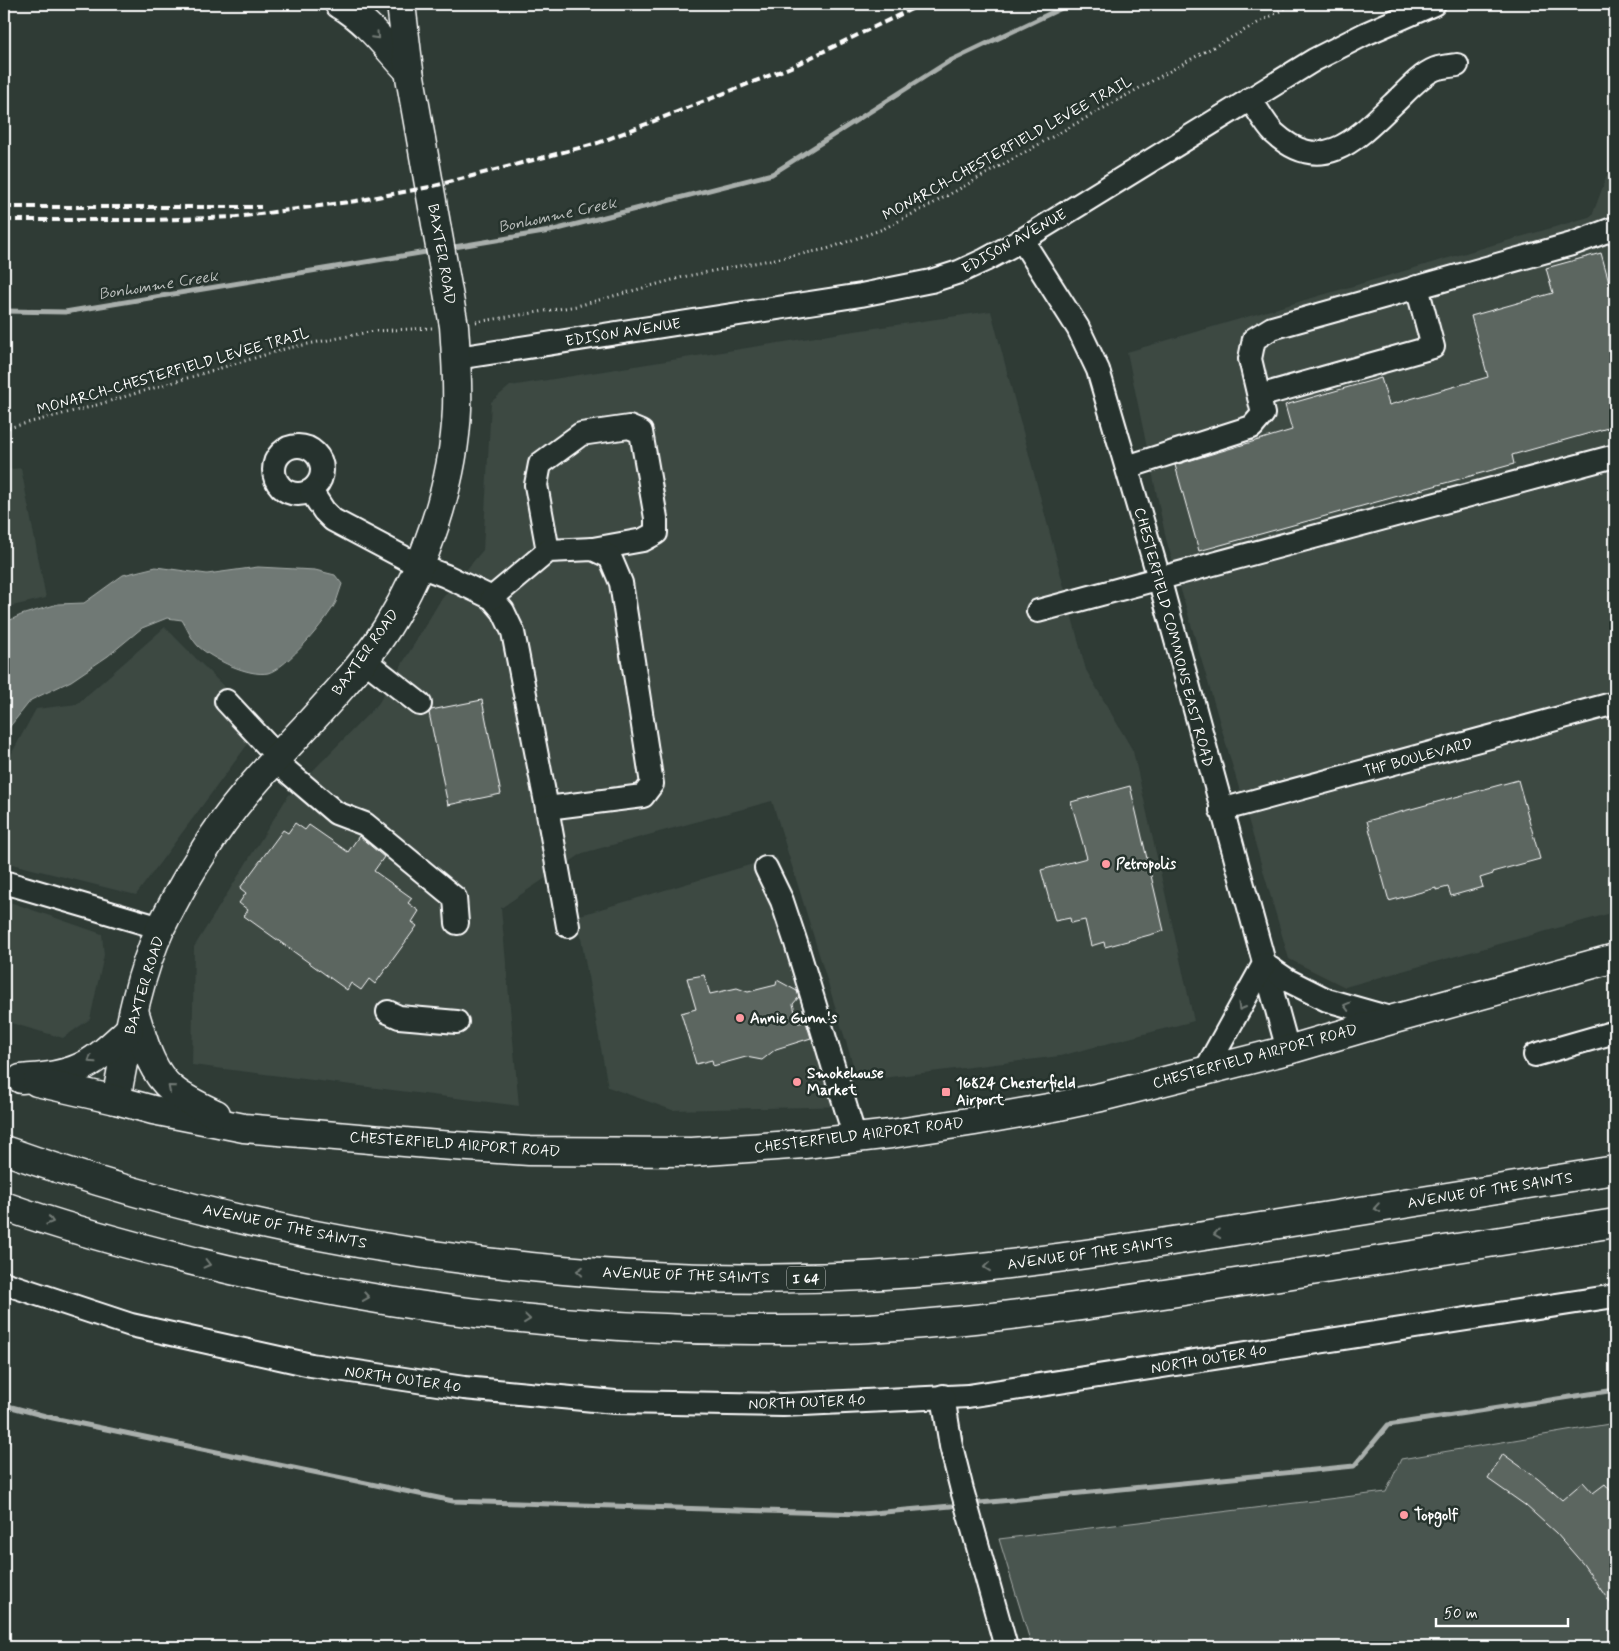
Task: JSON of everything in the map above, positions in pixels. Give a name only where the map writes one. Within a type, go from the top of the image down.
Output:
[{"type":"main road","points":[[339,4],[350,10],[368,27],[409,72]]},
{"type":"main road","name":"BAXTER ROAD","points":[[116,1100],[131,1020],[146,967],[161,928],[204,850],[230,813],[276,758],[314,718],[364,660],[386,629],[420,566],[443,494],[452,450],[457,411],[457,358],[449,297],[409,72],[401,4]]},
{"type":"main road","name":"CHESTERFIELD AIRPORT ROAD","points":[[13,1077],[152,1110],[244,1128],[439,1145],[556,1152],[692,1152],[804,1144],[975,1121],[1054,1107],[1288,1050],[1394,1018],[1615,958]]},
{"type":"main road","points":[[13,1077],[59,1074],[80,1068],[98,1057],[131,1020],[152,1064],[172,1090],[244,1128]]},
{"type":"main road","name":"AVENUE OF THE SAINTS","points":[[4,1150],[142,1194],[269,1225],[333,1238],[451,1257],[524,1265],[656,1277],[721,1279],[850,1276],[990,1266],[1177,1241],[1615,1170]]},
{"type":"main road","points":[[4,1206],[153,1251],[279,1281],[352,1295],[472,1313],[537,1320],[666,1329],[722,1330],[862,1328],[928,1324],[1058,1310],[1615,1223]]},
{"type":"street","name":"EDISON AVENUE","points":[[457,358],[861,295],[931,281],[960,272],[1022,240],[1250,99],[1331,52],[1365,34],[1434,4]]},
{"type":"street","points":[[1250,99],[1273,132],[1292,148],[1315,154],[1338,149],[1361,134],[1412,86],[1434,70],[1457,65]]},
{"type":"street","points":[[1127,467],[1252,428],[1263,414],[1250,359],[1254,339],[1272,328],[1572,244],[1615,228]]},
{"type":"street","name":"CHESTERFIELD COMMONS EAST ROAD","points":[[1022,240],[1078,328],[1098,370],[1159,578],[1288,1050]]},
{"type":"street","points":[[1259,396],[1433,347],[1417,287]]},
{"type":"street","points":[[492,598],[548,551],[593,549],[643,540],[656,533],[656,518],[640,432],[629,428],[581,434],[540,464],[536,485],[548,551]]},
{"type":"street","points":[[1038,611],[1615,456]]},
{"type":"street","points":[[311,491],[324,511],[333,520],[420,566],[492,598],[503,611],[513,632],[568,926]]},
{"type":"street","points":[[547,808],[644,796],[652,784],[621,583],[610,557],[593,549]]},
{"type":"street","points":[[364,660],[420,704]]},
{"type":"street","points":[[226,701],[276,758],[336,813],[365,824],[455,898],[457,923]]},
{"type":"street","name":"THF BOULEVARD","points":[[1221,810],[1615,704]]},
{"type":"street","points":[[766,868],[782,901],[796,943],[855,1138]]},
{"type":"street","points":[[4,882],[161,928]]},
{"type":"street","points":[[1204,1071],[1264,964],[1289,981],[1327,1000],[1394,1018]]},
{"type":"street","points":[[388,1012],[399,1017],[457,1022]]},
{"type":"street","points":[[1535,1055],[1615,1032]]},
{"type":"street","name":"NORTH OUTER 40","points":[[4,1283],[131,1325],[311,1365],[464,1388],[615,1402],[783,1405],[968,1396],[1615,1296]]},
{"type":"street","points":[[943,1396],[950,1446],[1006,1647]]},
{"type":"path","name":"MONARCH-CHESTERFIELD LEVEE TRAIL","points":[[481,322],[577,306],[687,276],[827,249],[883,229],[934,203],[1293,4]]},
{"type":"path","name":"MONARCH-CHESTERFIELD LEVEE TRAIL","points":[[4,429],[90,407],[288,348],[374,331],[439,328]]},
{"type":"shaded area","points":[[1615,154],[1615,912],[1345,987],[1289,959],[1166,539],[1127,352],[1592,216]]},
{"type":"shaded area","points":[[991,311],[1086,670],[1133,751],[1194,1021],[1060,1056],[858,1081],[772,801],[583,853],[501,908],[519,1106],[192,1065],[194,947],[288,796],[378,704],[440,601],[483,550],[491,402],[510,386]]},
{"type":"shaded area","points":[[21,468],[46,598],[4,608],[4,470]]},
{"type":"shaded area","points":[[156,567],[207,574],[258,567],[315,570],[335,575],[342,584],[336,602],[316,631],[285,662],[268,673],[260,674],[241,670],[221,661],[198,646],[182,620],[167,618],[142,628],[108,656],[71,681],[31,700],[4,734],[4,623],[21,615],[58,604],[84,603],[123,575]]},
{"type":"shaded area","points":[[165,627],[262,725],[136,895],[4,862],[4,764],[36,709],[77,704]]},
{"type":"shaded area","points":[[777,857],[855,1106],[672,1110],[608,1087],[577,916]]},
{"type":"shaded area","points":[[4,900],[102,934],[104,955],[90,1019],[63,1038],[4,1021]]},
{"type":"shaded area","name":"Topgolf","points":[[1615,1423],[1615,1647],[1032,1647],[999,1539],[1386,1492],[1401,1459]]},
{"type":"building","points":[[1601,253],[1615,303],[1615,426],[1512,455],[1514,464],[1199,551],[1175,465],[1292,430],[1285,405],[1381,378],[1389,405],[1488,377],[1471,316],[1553,293],[1546,268]]},
{"type":"building","points":[[482,700],[501,794],[448,805],[429,713],[431,710]]},
{"type":"building","points":[[1518,780],[1540,859],[1492,872],[1493,874],[1480,878],[1483,887],[1451,896],[1448,887],[1436,890],[1436,888],[1389,901],[1367,821]]},
{"type":"building","name":"Petropolis","points":[[1130,786],[1164,931],[1105,947],[1104,942],[1091,946],[1085,920],[1071,923],[1070,918],[1055,921],[1041,870],[1087,858],[1071,802]]},
{"type":"building","points":[[295,823],[305,830],[309,825],[348,852],[359,836],[384,857],[374,871],[412,898],[408,903],[419,911],[412,922],[417,926],[375,984],[369,979],[361,990],[351,983],[347,990],[244,916],[248,910],[239,903],[246,893],[240,888],[283,830],[288,833]]},
{"type":"building","name":"Annie Gunn's","points":[[704,975],[710,994],[737,988],[748,992],[776,985],[777,980],[797,991],[799,997],[793,1004],[798,1023],[806,1022],[811,1038],[776,1049],[762,1060],[746,1057],[713,1066],[712,1060],[696,1064],[681,1013],[696,1009],[687,978]]},
{"type":"building","points":[[1503,1454],[1538,1479],[1562,1500],[1583,1482],[1593,1493],[1605,1484],[1615,1496],[1615,1610],[1583,1564],[1556,1533],[1525,1505],[1488,1479]]},
{"type":"waterway","name":"Bonhomme Creek","points":[[448,248],[550,231],[772,174],[948,62],[1070,4]]},
{"type":"waterway","name":"Bonhomme Creek","points":[[4,311],[65,312],[432,251]]},
{"type":"waterway","points":[[980,1503],[1354,1466],[1388,1425],[1615,1390]]},
{"type":"waterway","points":[[4,1405],[53,1418],[453,1501],[862,1514],[951,1506]]},
{"type":"railway","points":[[4,220],[152,220],[237,217],[356,201],[430,187],[598,143],[791,67],[922,4]]},
{"type":"railway","points":[[4,207],[261,207]]},
{"type":"place","name":"Petropolis","points":[[1106,864]]},
{"type":"place","name":"Annie Gunn's","points":[[740,1018]]},
{"type":"place","name":"Smokehouse Market","points":[[797,1082]]},
{"type":"place","name":"16824 Chesterfield Airport","points":[[946,1092]]},
{"type":"place","name":"Topgolf","points":[[1404,1515]]}]
